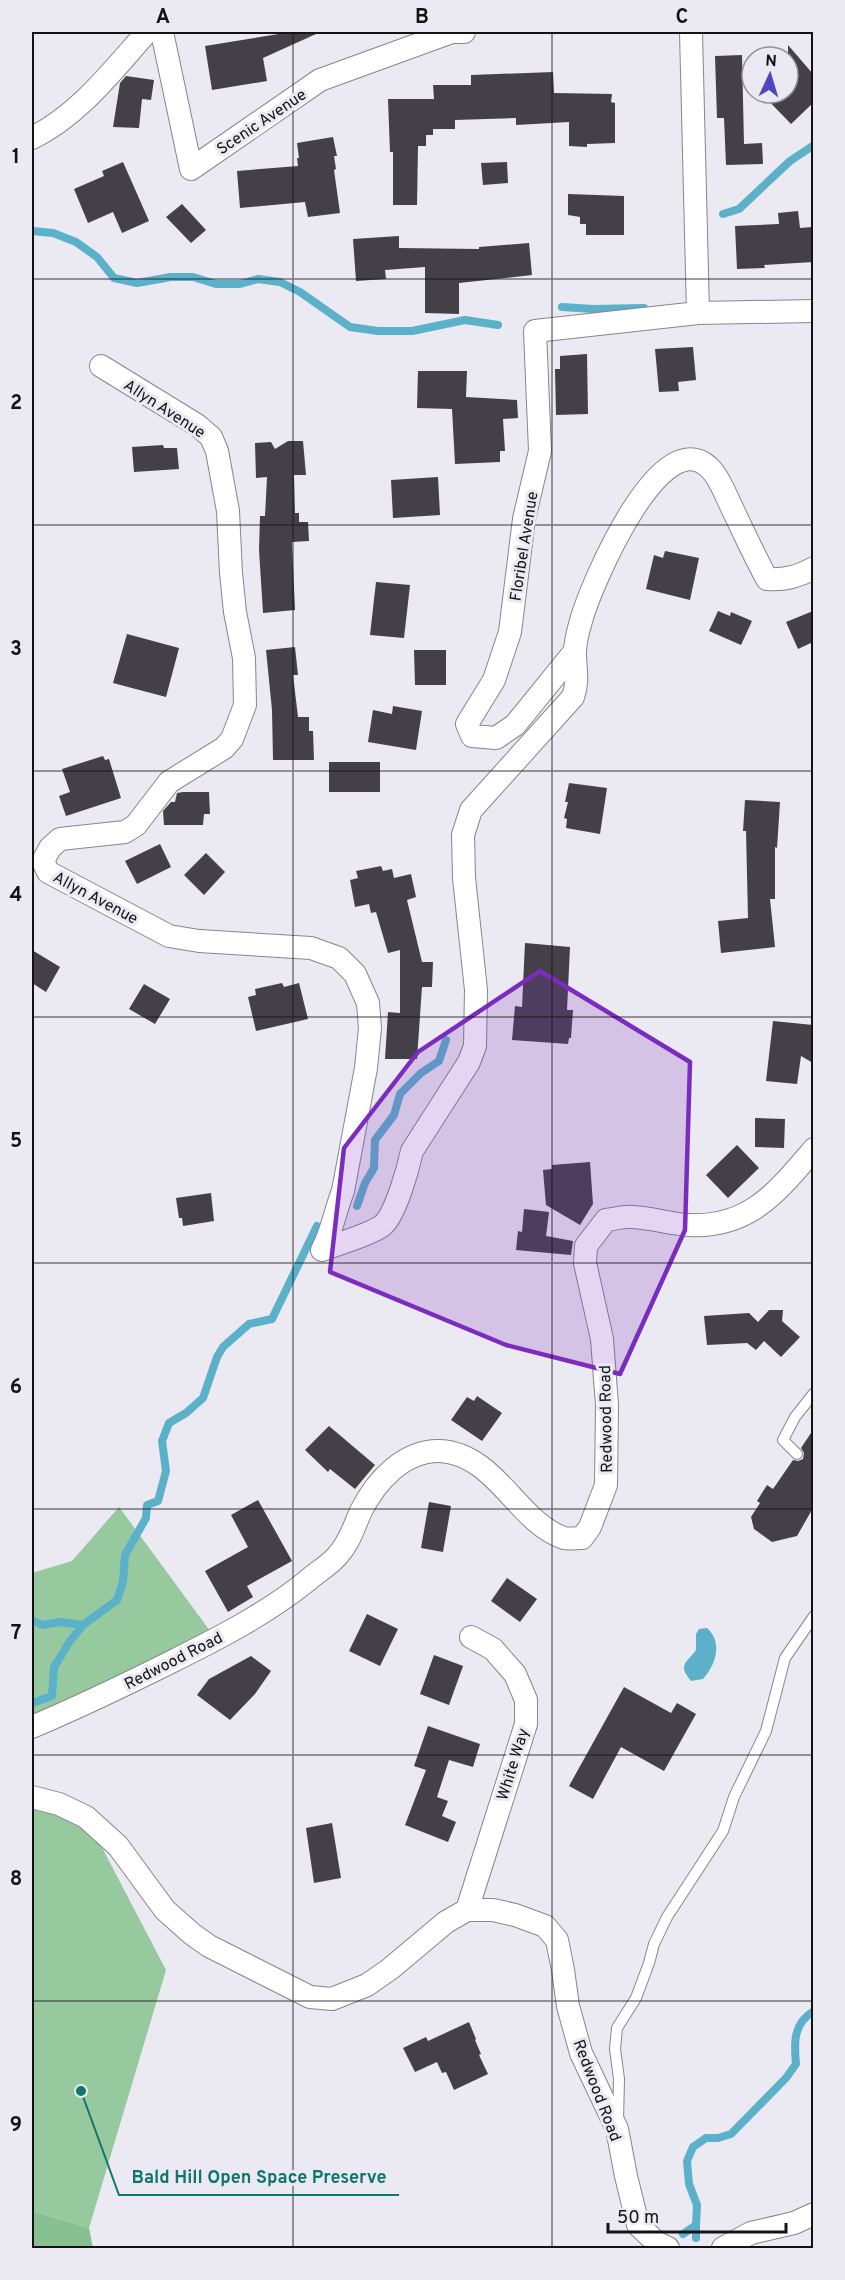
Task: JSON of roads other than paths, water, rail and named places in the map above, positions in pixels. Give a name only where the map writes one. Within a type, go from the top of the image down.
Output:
[{"type":"street","points":[[32,138],[57,122],[92,93],[147,32]]},
{"type":"street","name":"Scenic Avenue","points":[[162,32],[190,169],[320,80],[452,32],[464,32]]},
{"type":"street","points":[[691,32],[698,313]]},
{"type":"street","name":"Floribel Avenue","points":[[575,651],[515,725],[496,738],[472,736],[467,724],[494,680],[510,632],[524,519],[540,451],[535,331],[698,313],[813,311]]},
{"type":"street","name":"Allyn Avenue","points":[[100,366],[196,425],[211,437],[217,451],[228,511],[231,573],[244,658],[245,705],[232,739],[224,748],[169,782],[136,825],[125,832],[60,839],[50,848],[43,861],[48,872],[169,936],[200,941],[311,948],[339,958],[355,974],[368,1003],[370,1028],[366,1068],[344,1191],[337,1207],[330,1236],[322,1250],[354,1237]]},
{"type":"street","name":"Floribel Avenue","points":[[354,1237],[382,1226],[391,1215],[412,1150],[469,1062],[475,1046],[477,990],[464,878],[464,835],[471,810],[573,697],[577,685],[575,651],[585,609],[597,576],[617,535],[659,474],[672,464],[686,459],[697,460],[714,473],[767,579],[783,580],[797,577],[813,568]]},
{"type":"street","name":"Redwood Road","points":[[32,1726],[93,1701],[216,1639],[251,1620],[294,1591],[338,1556],[377,1487],[393,1467],[414,1456],[439,1451],[462,1455],[500,1481],[540,1524],[565,1538],[582,1538],[590,1527],[606,1485],[607,1405],[602,1339],[585,1263],[586,1246],[606,1220],[632,1216],[696,1225],[738,1219],[789,1180],[813,1149]]},
{"type":"street","name":"White Way","points":[[467,1910],[526,1724],[526,1700],[515,1674],[493,1649],[471,1636]]},
{"type":"street","points":[[32,1797],[59,1804],[86,1817],[118,1846],[165,1910],[192,1934],[209,1946],[310,1997],[332,1999],[367,1985],[390,1969],[446,1922],[467,1910]]},
{"type":"street","name":"Redwood Road","points":[[467,1910],[493,1910],[515,1915],[545,1926],[557,1940],[568,2006],[581,2053],[617,2129],[638,2225],[657,2243],[668,2248]]},
{"type":"street","points":[[723,2248],[751,2234],[794,2223],[813,2214]]},
{"type":"lane","points":[[797,1454],[783,1440],[795,1417],[813,1393]]},
{"type":"lane","points":[[617,2129],[620,2110],[615,2049],[617,2028],[636,1998],[654,1944],[667,1917],[723,1831],[734,1797],[766,1731],[785,1658],[813,1616]]},
{"type":"water","points":[[707,1628],[715,1640],[716,1654],[703,1679],[691,1681],[684,1667],[696,1650],[696,1634],[699,1629]]},
{"type":"waterway","points":[[723,214],[739,209],[790,161],[814,145]]},
{"type":"waterway","points":[[32,231],[53,233],[76,242],[97,257],[114,278],[137,283],[171,277],[193,277],[216,284],[240,284],[258,279],[280,282],[300,292],[350,327],[378,331],[412,331],[465,320],[498,325]]},
{"type":"waterway","points":[[562,307],[644,308]]},
{"type":"waterway","points":[[357,1206],[365,1183],[374,1168],[375,1140],[394,1115],[400,1094],[421,1073],[439,1061],[446,1040]]},
{"type":"waterway","points":[[32,1620],[42,1625],[60,1622],[83,1625],[117,1600],[123,1582],[125,1555],[146,1518],[147,1505],[158,1501],[166,1471],[162,1441],[169,1423],[186,1413],[203,1398],[217,1357],[223,1347],[249,1324],[272,1319],[317,1226]]},
{"type":"waterway","points":[[32,1703],[52,1696],[54,1667],[83,1625]]},
{"type":"waterway","points":[[683,2234],[696,2225],[697,2205],[689,2184],[687,2161],[693,2147],[706,2138],[718,2138],[731,2134],[786,2078],[796,2064],[796,2034],[802,2021],[814,2011]]},
{"type":"waterway","points":[[696,2225],[696,2238]]},
{"type":"place","name":"Bald Hill Open Space Preserve","points":[[81,2091]]}]
